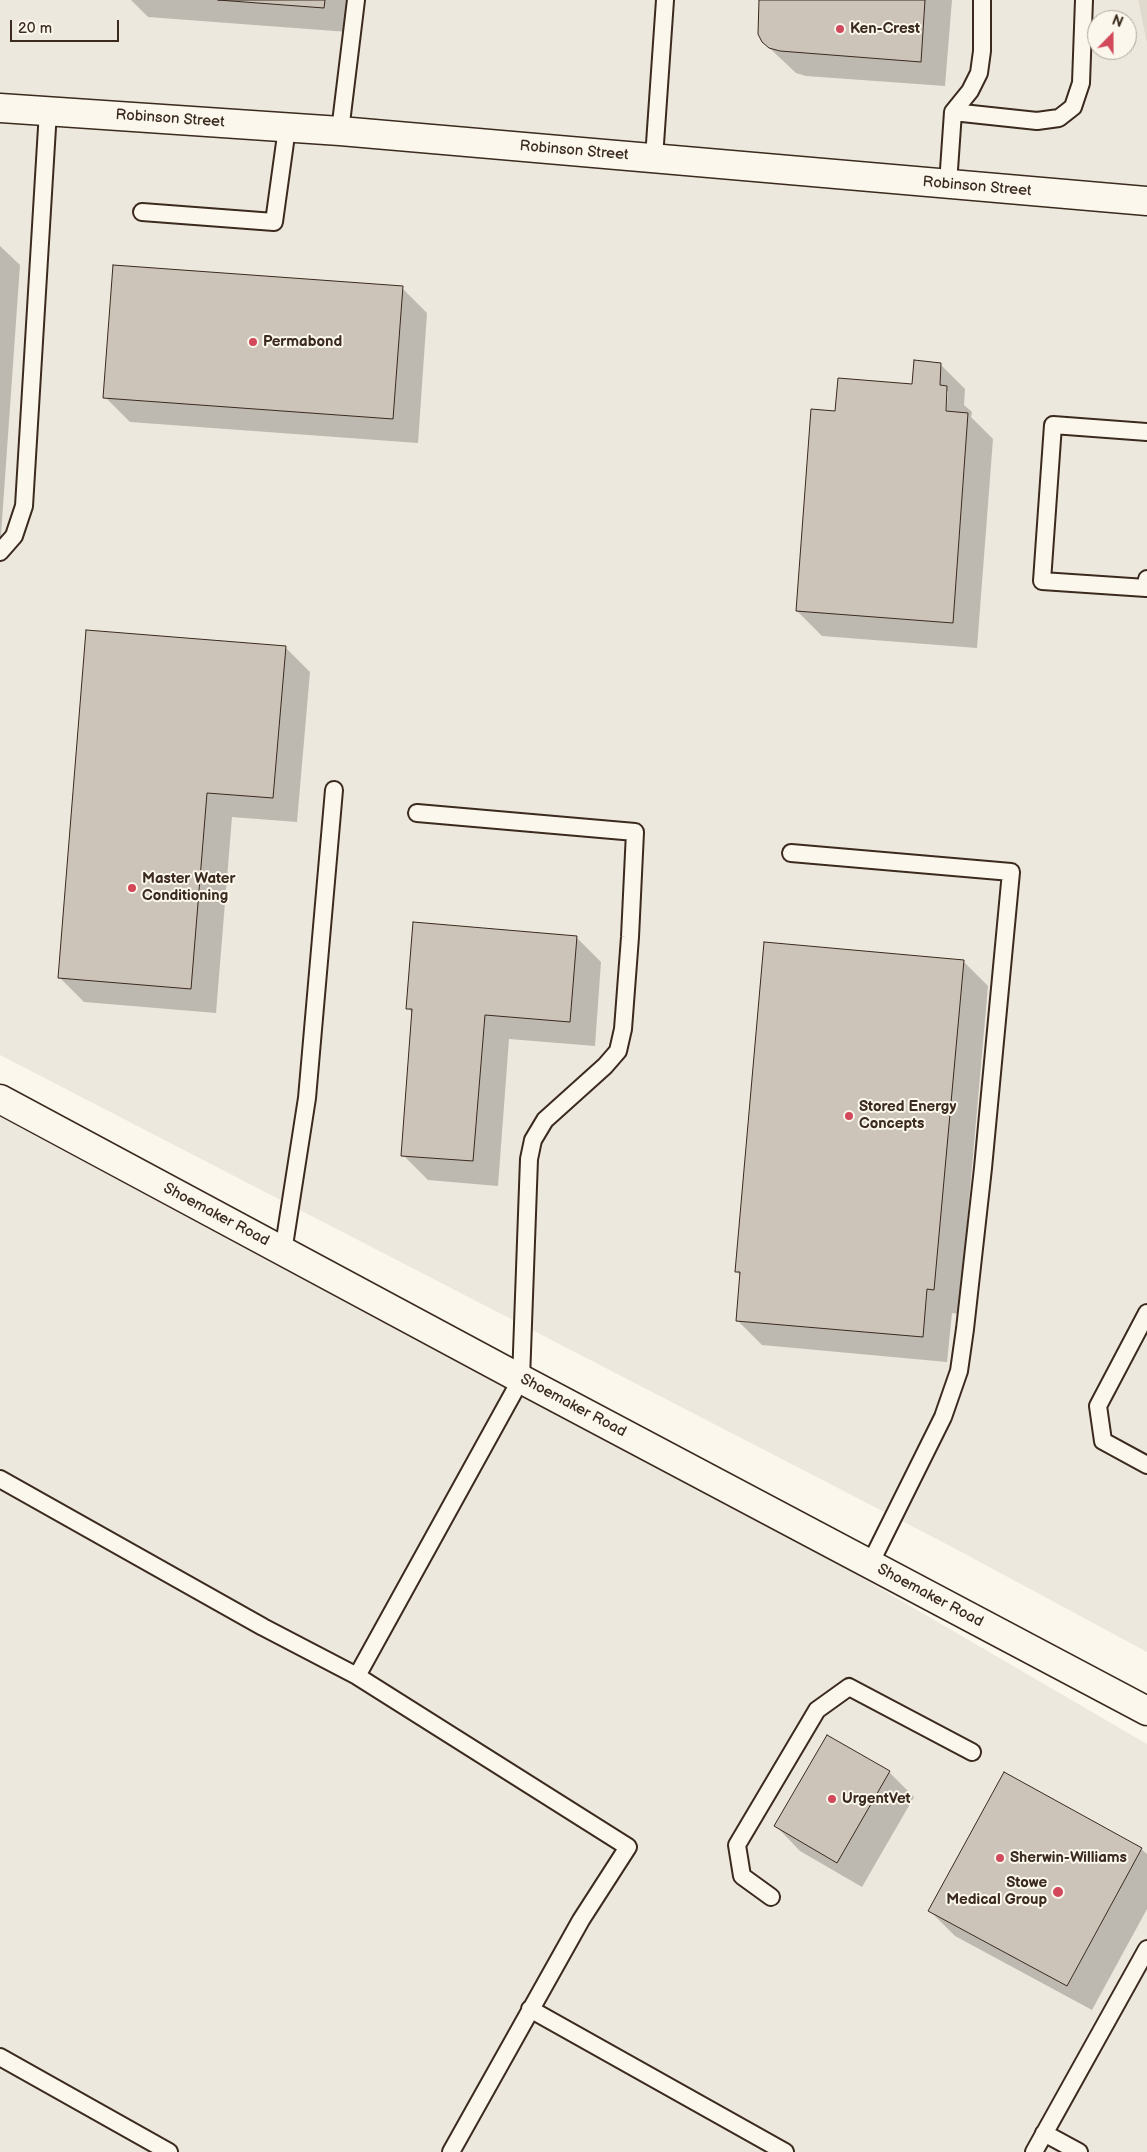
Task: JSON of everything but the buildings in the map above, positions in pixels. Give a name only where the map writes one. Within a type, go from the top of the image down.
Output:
[{"type":"street","name":"Robinson Street","points":[[0,108],[340,131],[1147,201]]},
{"type":"street","name":"Shoemaker Road","points":[[0,1099],[521,1379],[1147,1710]]},
{"type":"lane","points":[[340,131],[356,0]]},
{"type":"lane","points":[[654,158],[665,0]]},
{"type":"lane","points":[[948,184],[953,112],[970,91],[979,73],[982,0]]},
{"type":"lane","points":[[953,112],[1037,121],[1059,118],[1073,107],[1081,83],[1084,0]]},
{"type":"lane","points":[[0,552],[14,536],[24,506],[48,111]]},
{"type":"lane","points":[[142,212],[274,222],[287,128]]},
{"type":"lane","points":[[1147,432],[1053,425],[1042,581],[1146,588],[1147,579]]},
{"type":"lane","points":[[283,1252],[307,1098],[334,790]]},
{"type":"lane","points":[[357,1676],[521,1379],[529,1159],[533,1140],[545,1120],[605,1066],[618,1051],[623,1029],[630,937],[634,832],[417,813]]},
{"type":"lane","points":[[791,853],[1011,872],[983,1168],[959,1370],[943,1417],[870,1564]]},
{"type":"lane","points":[[1147,1314],[1098,1406],[1103,1441],[1147,1465]]},
{"type":"lane","points":[[0,1479],[263,1627],[357,1676],[628,1847],[581,1920],[450,2152]]},
{"type":"lane","points":[[771,1898],[742,1876],[737,1845],[818,1710],[850,1687],[972,1752]]},
{"type":"lane","points":[[1034,2152],[1147,1949]]},
{"type":"lane","points":[[530,2009],[785,2152]]},
{"type":"lane","points":[[0,2057],[169,2152]]},
{"type":"lane","points":[[1044,2133],[1079,2152]]},
{"type":"shaded area","points":[[0,0],[1138,0],[1147,44],[1147,1652],[954,1548],[0,1055]]},
{"type":"shaded area","points":[[1138,0],[1147,0],[1147,44]]},
{"type":"shaded area","points":[[0,1098],[521,1379],[1147,1744],[1147,2152],[0,2152]]},
{"type":"place","name":"Ken-Crest","points":[[840,29]]},
{"type":"place","name":"Permabond","points":[[253,342]]},
{"type":"place","name":"Master Water Conditioning","points":[[132,888]]},
{"type":"place","name":"Stored Energy Concepts","points":[[849,1116]]},
{"type":"place","name":"UrgentVet","points":[[832,1799]]},
{"type":"place","name":"Sherwin-Williams","points":[[1000,1858]]},
{"type":"place","name":"Stowe Medical Group","points":[[1058,1892]]}]
